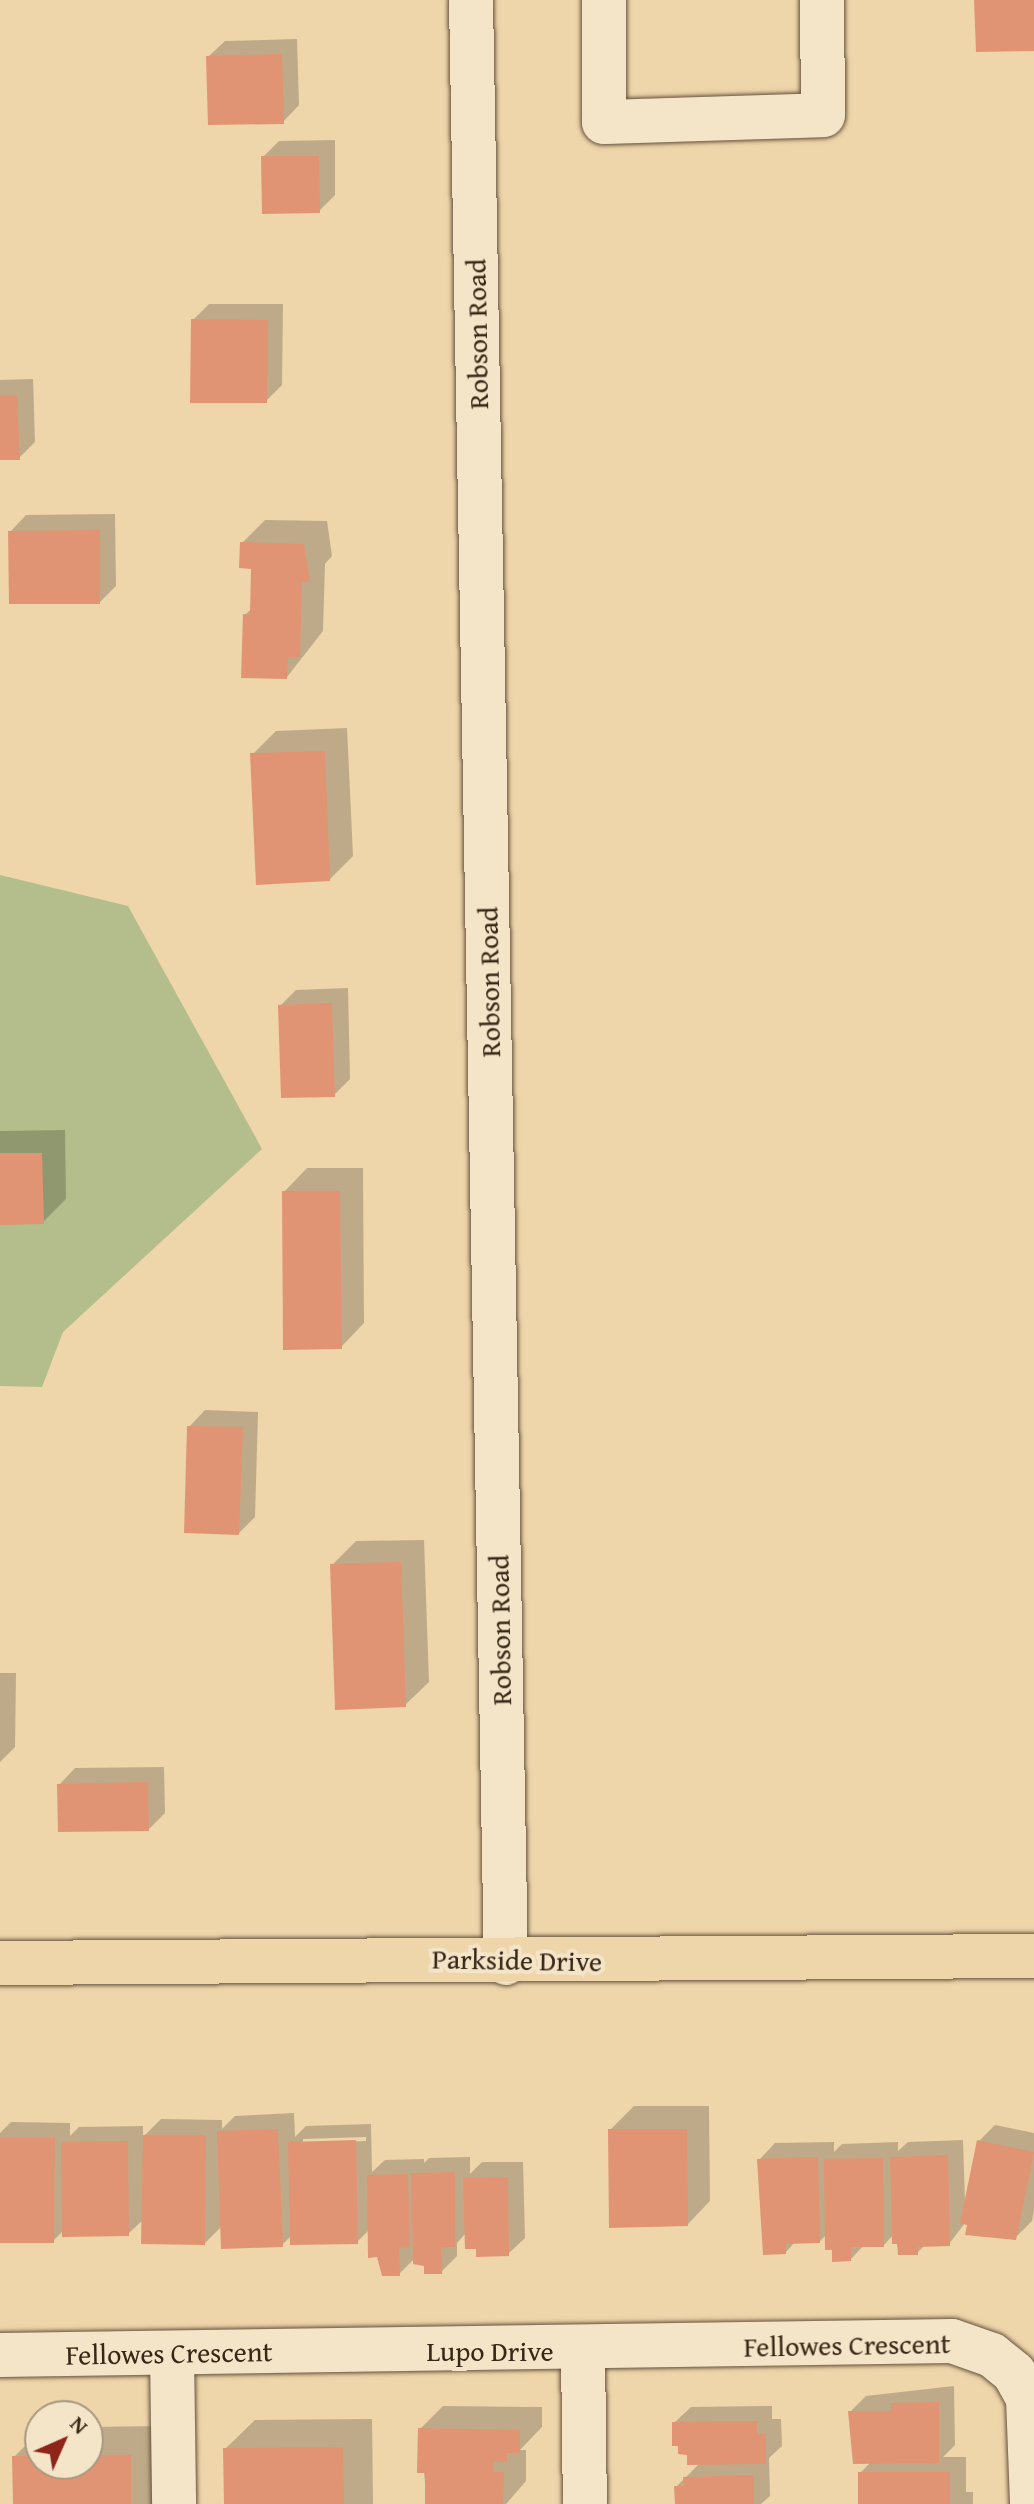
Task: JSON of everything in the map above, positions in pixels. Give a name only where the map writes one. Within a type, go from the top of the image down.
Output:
[{"type":"main road","name":"Parkside Drive","points":[[0,1963],[410,1958],[506,1963],[1034,1956]]},
{"type":"street","name":"Robson Road","points":[[471,0],[506,1963]]},
{"type":"street","points":[[604,0],[604,122],[823,115],[822,0]]},
{"type":"street","name":"Fellowes Crescent","points":[[583,2350],[952,2341],[975,2346],[1014,2373],[1028,2398],[1032,2504]]},
{"type":"street","name":"Lupo Drive","points":[[338,2351],[583,2350],[585,2504]]},
{"type":"street","name":"Fellowes Crescent","points":[[0,2355],[338,2351]]},
{"type":"street","points":[[172,2353],[174,2504]]},
{"type":"green space","points":[[0,875],[128,906],[262,1149],[63,1332],[42,1387],[0,1386]]},
{"type":"building","points":[[974,0],[1034,0],[1034,51],[976,52]]},
{"type":"building","points":[[282,54],[284,124],[208,125],[206,56]]},
{"type":"building","points":[[261,156],[319,156],[320,213],[262,214]]},
{"type":"building","points":[[191,319],[268,320],[267,403],[190,403]]},
{"type":"building","points":[[0,395],[17,395],[20,460],[0,460]]},
{"type":"building","points":[[100,530],[100,604],[9,604],[8,531]]},
{"type":"building","points":[[240,542],[304,544],[310,582],[302,582],[300,657],[288,657],[287,679],[241,678],[243,614],[250,615],[251,569],[239,568]]},
{"type":"building","points":[[325,751],[330,881],[256,885],[250,753]]},
{"type":"building","points":[[332,1003],[335,1097],[281,1098],[278,1005]]},
{"type":"building","points":[[0,1153],[42,1153],[44,1224],[0,1225]]},
{"type":"building","points":[[282,1191],[340,1191],[342,1349],[283,1350]]},
{"type":"building","points":[[187,1426],[243,1427],[239,1535],[184,1533]]},
{"type":"building","points":[[401,1562],[406,1707],[335,1710],[330,1564]]},
{"type":"building","points":[[148,1782],[149,1831],[58,1832],[57,1784]]},
{"type":"building","points":[[278,2129],[283,2247],[221,2249],[217,2131]]},
{"type":"building","points":[[608,2129],[687,2129],[688,2226],[609,2228]]},
{"type":"building","points":[[143,2135],[206,2135],[205,2245],[141,2244]]},
{"type":"building","points":[[0,2138],[55,2138],[54,2243],[0,2243]]},
{"type":"building","points":[[356,2140],[358,2244],[290,2245],[288,2142]]},
{"type":"building","points":[[977,2140],[1034,2152],[1016,2240],[965,2235],[967,2225],[960,2223]]},
{"type":"building","points":[[128,2141],[129,2236],[62,2237],[61,2142]]},
{"type":"building","points":[[948,2155],[950,2246],[918,2247],[918,2255],[898,2255],[897,2244],[892,2244],[890,2157]]},
{"type":"building","points":[[818,2157],[820,2243],[786,2244],[786,2254],[763,2255],[757,2159]]},
{"type":"building","points":[[883,2158],[884,2247],[851,2247],[851,2261],[832,2262],[832,2250],[825,2250],[824,2159]]},
{"type":"building","points":[[455,2172],[455,2247],[441,2247],[442,2274],[424,2274],[424,2266],[413,2264],[411,2173]]},
{"type":"building","points":[[408,2174],[410,2247],[399,2248],[400,2276],[382,2276],[377,2257],[368,2258],[367,2175]]},
{"type":"building","points":[[508,2177],[509,2256],[476,2257],[476,2249],[465,2249],[463,2178]]},
{"type":"building","points":[[939,2402],[939,2463],[853,2464],[848,2411],[891,2411],[891,2403]]},
{"type":"building","points":[[757,2421],[757,2434],[766,2434],[766,2464],[687,2465],[687,2455],[678,2454],[678,2446],[672,2446],[672,2422]]},
{"type":"building","points":[[418,2428],[520,2430],[520,2453],[507,2453],[507,2462],[494,2462],[493,2472],[504,2472],[503,2504],[425,2504],[425,2473],[417,2473]]},
{"type":"building","points":[[343,2447],[344,2504],[224,2504],[223,2448]]},
{"type":"building","points":[[104,2455],[131,2455],[131,2504],[13,2504],[12,2456],[24,2456],[24,2480],[104,2480]]},
{"type":"building","points":[[858,2472],[950,2472],[950,2504],[858,2504]]},
{"type":"building","points":[[754,2475],[754,2504],[675,2504],[674,2486],[684,2486],[683,2477]]}]
